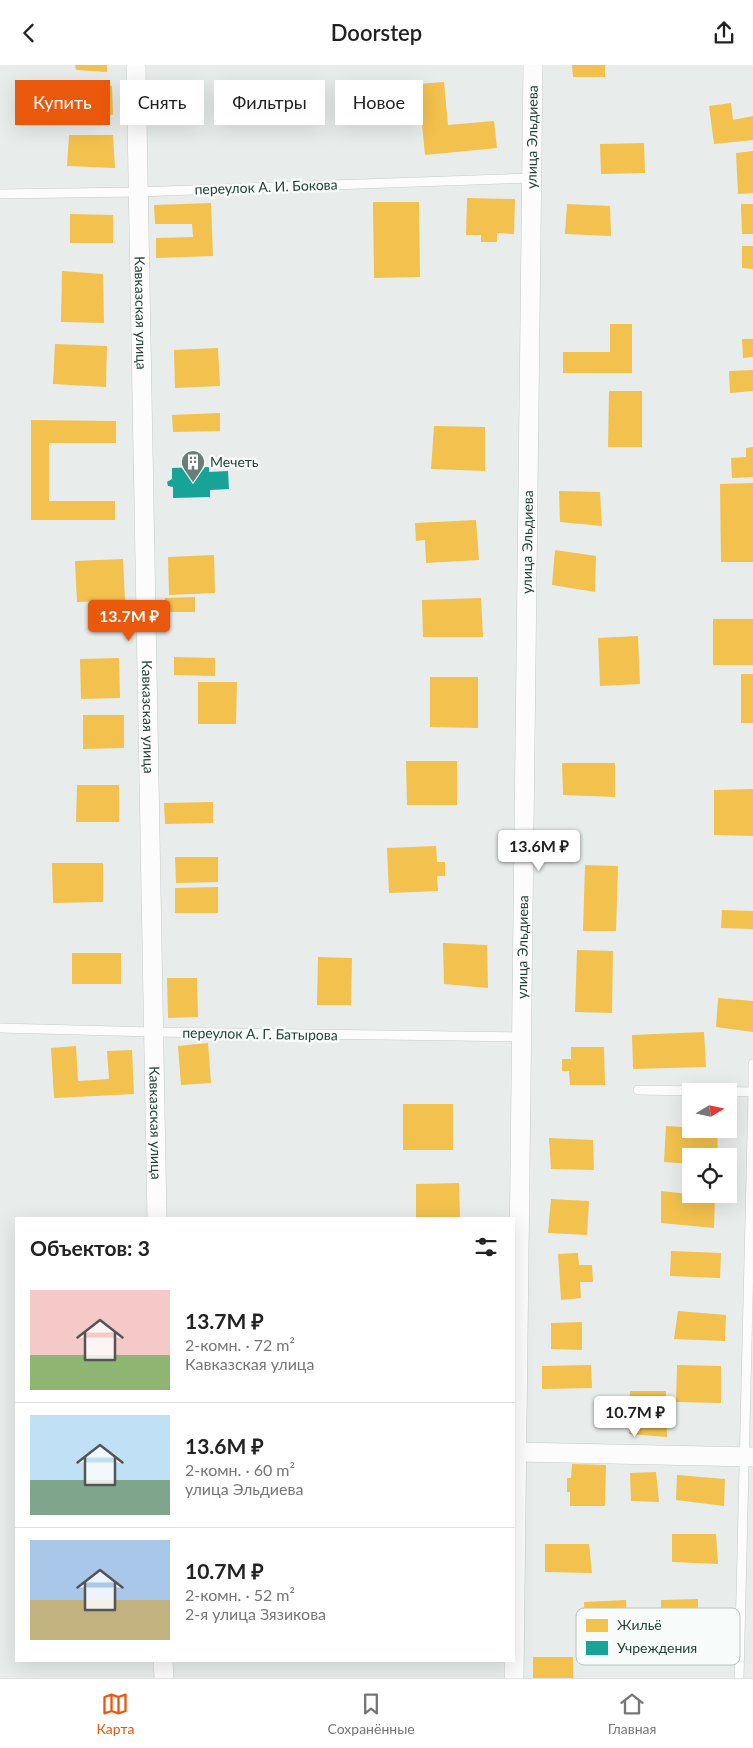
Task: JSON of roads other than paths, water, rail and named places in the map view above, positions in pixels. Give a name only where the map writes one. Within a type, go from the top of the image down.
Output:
[{"type":"street","name":"Кавказская улица","points":[[136,65],[157,1217]]},
{"type":"street","name":"улица Эльдиева","points":[[515,1603],[520,1037],[533,65]]},
{"type":"street","points":[[517,1452],[749,1457]]},
{"type":"street","points":[[163,1662],[164,1678]]},
{"type":"street","name":"улица Эльдиева","points":[[514,1662],[514,1678]]},
{"type":"lane","name":"переулок А. И. Бокова","points":[[0,194],[531,178]]},
{"type":"lane","name":"переулок А. Г. Батырова","points":[[0,1027],[154,1032],[520,1037]]},
{"type":"lane","points":[[740,1656],[749,1457],[753,1064]]},
{"type":"lane","points":[[638,1090],[752,1091]]},
{"type":"lane","points":[[739,1678],[740,1665]]},
{"type":"place","name":"Мечеть","points":[[193,483]]}]
